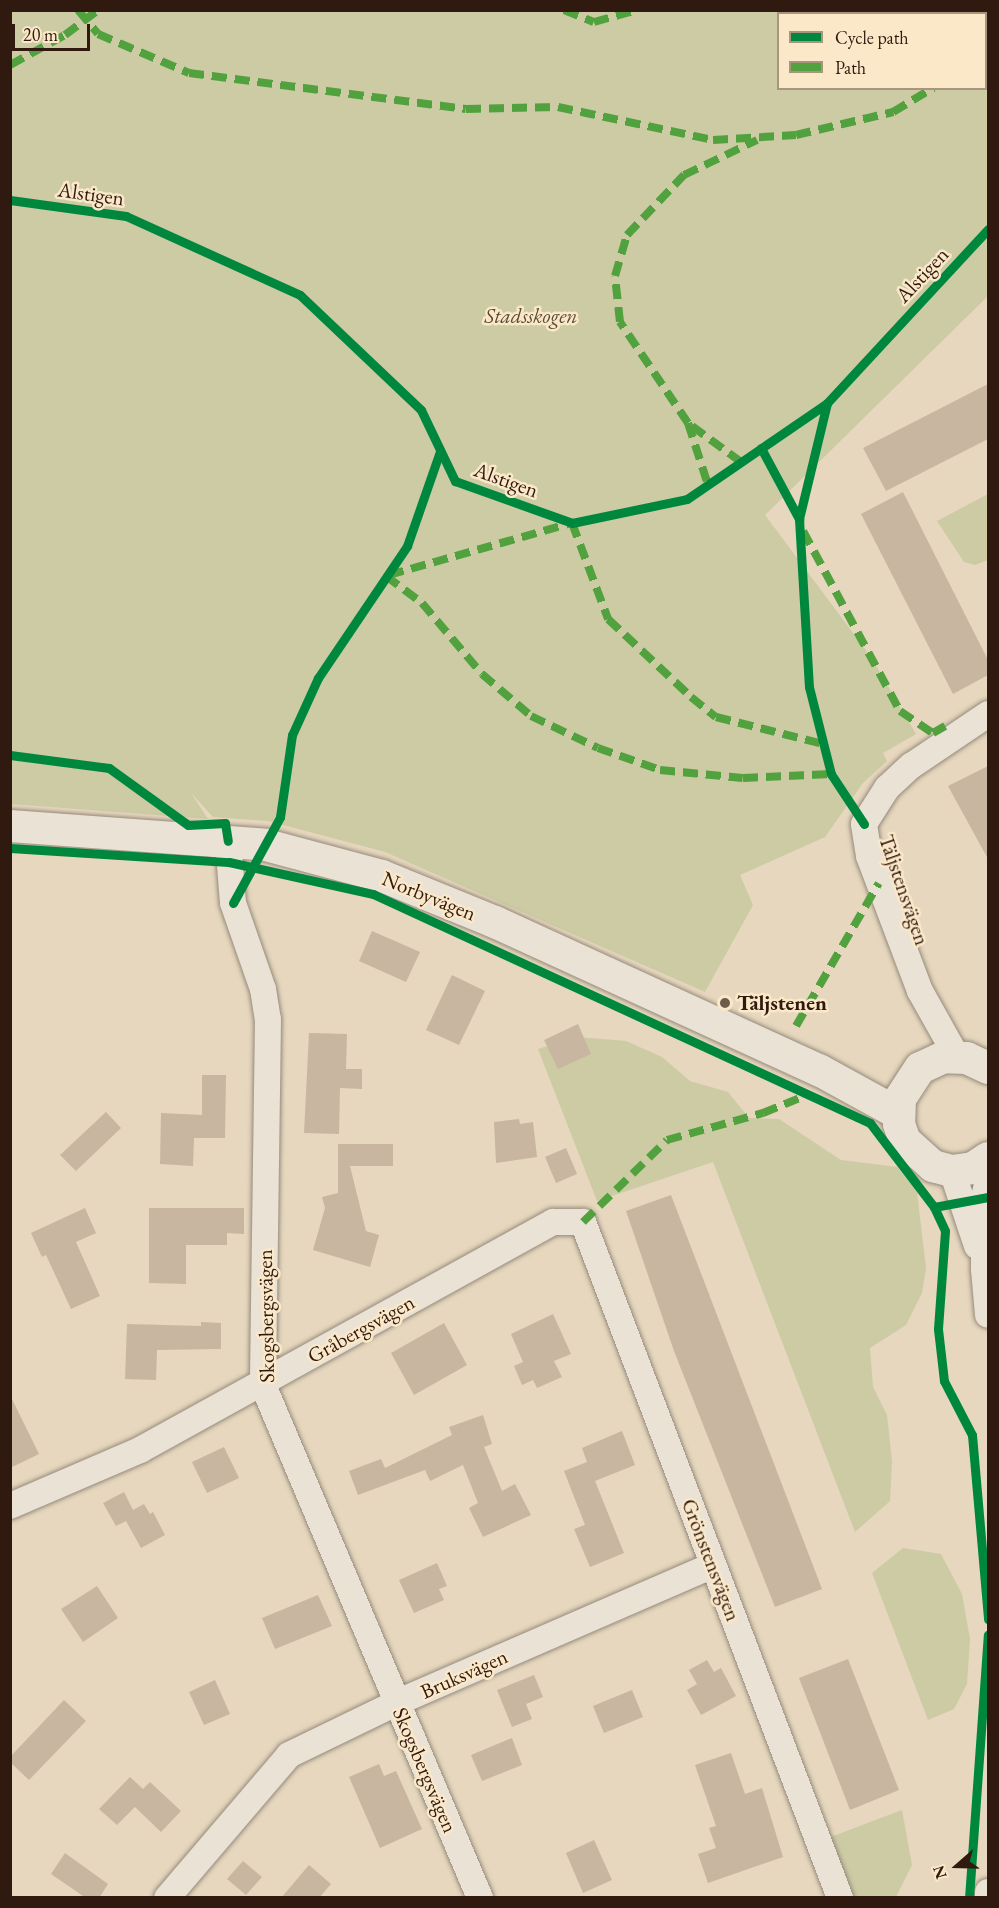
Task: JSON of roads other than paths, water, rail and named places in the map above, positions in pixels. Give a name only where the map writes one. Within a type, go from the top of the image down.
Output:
[{"type":"street","name":"Täljstensvägen","points":[[932,1067],[920,991],[869,856],[864,824],[887,788],[911,766],[988,714]]},
{"type":"street","name":"Norbyvägen","points":[[10,826],[266,845],[382,876],[495,922],[819,1070],[899,1114]]},
{"type":"street","name":"Skogsbergsvägen","points":[[228,841],[233,903],[263,989],[268,1019],[263,1384],[396,1704],[480,1898]]},
{"type":"street","name":"Norbyvägen","points":[[819,1070],[874,1080],[932,1067],[988,1068]]},
{"type":"street","points":[[932,1067],[900,1099],[899,1114],[905,1141],[917,1156],[933,1166],[952,1171],[974,1168],[988,1158]]},
{"type":"street","points":[[952,1171],[984,1269]]},
{"type":"street","points":[[988,1180],[984,1198],[984,1269],[988,1315]]},
{"type":"street","name":"Gråbergsvägen","points":[[10,1506],[140,1450],[553,1222],[583,1222]]},
{"type":"street","name":"Grönstensvägen","points":[[583,1222],[840,1898]]},
{"type":"street","name":"Bruksvägen","points":[[167,1898],[289,1755],[396,1704],[713,1565]]},
{"type":"street","points":[[988,1892],[988,1898]]},
{"type":"place","name":"Täljstenen","points":[[725,1003]]},
{"type":"park label","name":"Stadsskogen","points":[[531,316]]}]
